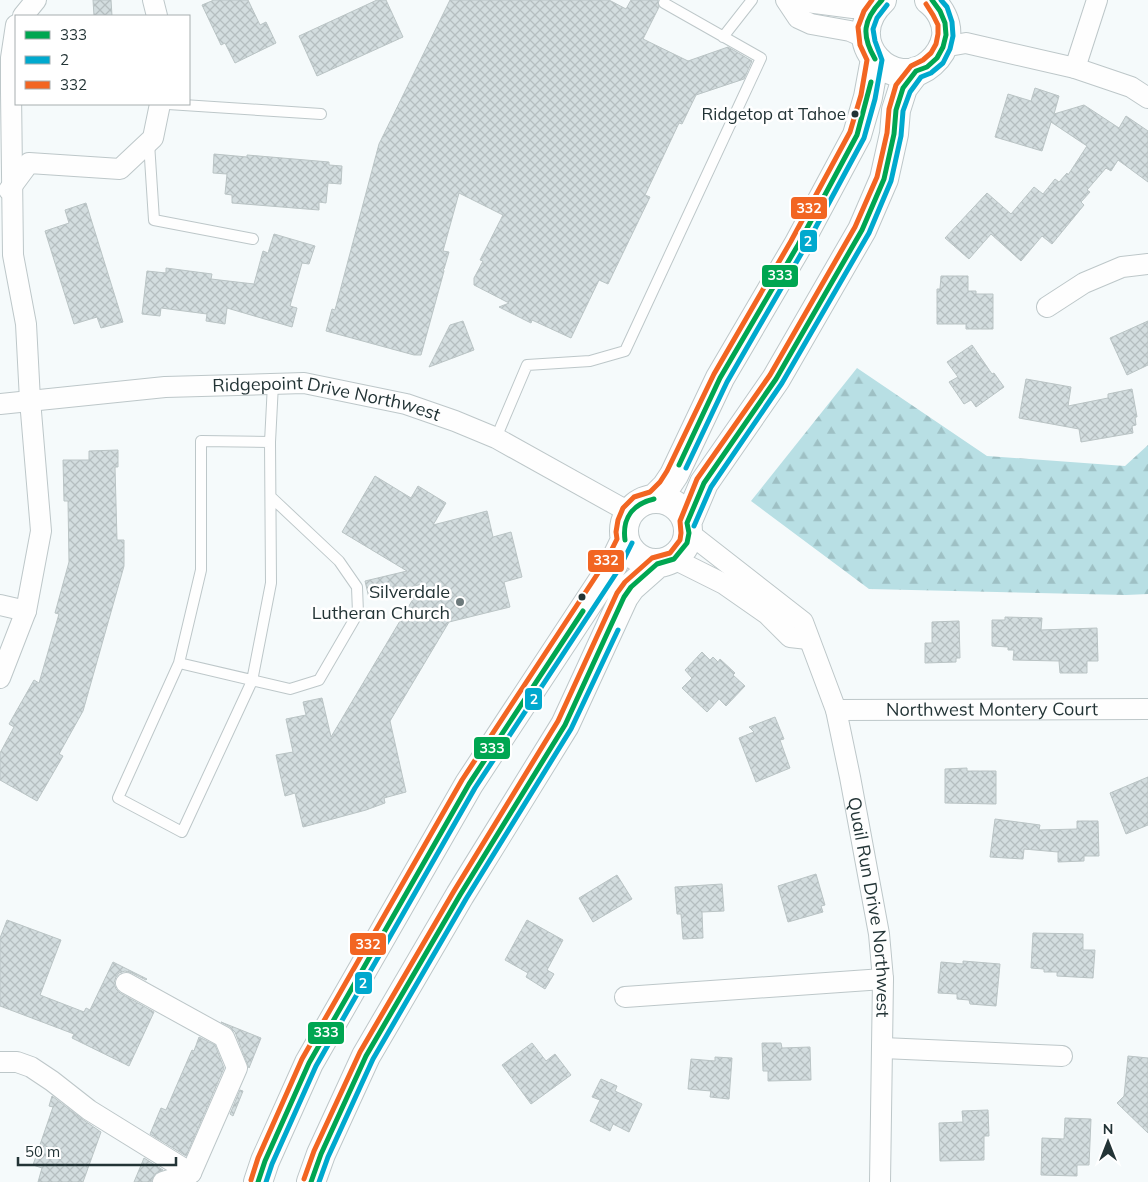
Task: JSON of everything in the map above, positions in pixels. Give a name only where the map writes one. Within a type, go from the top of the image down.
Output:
[{"type":"main road","points":[[654,499],[666,487],[674,475],[720,378],[798,244],[857,135],[868,97],[871,48],[867,22],[878,3]]},
{"type":"main road","points":[[871,48],[884,66],[894,71],[916,72],[927,67],[937,58],[941,19]]},
{"type":"main road","points":[[310,1182],[366,1056],[460,895],[565,725],[624,597],[636,583],[684,548],[688,528],[704,483],[776,378],[862,230],[884,179],[894,134],[896,110],[903,88],[916,72]]},
{"type":"main road","points":[[665,561],[652,564],[632,554],[623,534],[624,522],[630,512],[638,504],[654,499],[668,501],[683,513],[688,528]]},
{"type":"main road","points":[[258,1182],[265,1161],[309,1063],[470,784],[613,565],[625,540]]},
{"type":"street","points":[[24,15],[36,0]]},
{"type":"street","points":[[153,0],[156,15]]},
{"type":"street","points":[[1075,68],[1097,0]]},
{"type":"street","points":[[788,2],[808,2],[853,8],[878,3]]},
{"type":"street","points":[[788,2],[798,18],[810,24],[850,31],[871,48]]},
{"type":"street","points":[[941,19],[1131,87],[1148,98]]},
{"type":"street","points":[[0,678],[26,611],[41,531],[30,400],[26,324],[13,255],[6,194],[12,58],[15,33]]},
{"type":"street","points":[[6,194],[29,163],[120,169],[153,138],[160,105]]},
{"type":"street","points":[[1047,307],[1084,283],[1122,267],[1148,264]]},
{"type":"street","name":"Ridgepoint Drive Northwest","points":[[0,404],[165,387],[304,384],[406,404],[455,421],[496,438],[630,512]]},
{"type":"street","name":"Quail Run Drive Northwest","points":[[688,528],[804,622],[808,638],[836,710],[879,934],[883,979],[880,1182]]},
{"type":"street","points":[[665,561],[724,584],[767,614],[790,637],[808,638]]},
{"type":"street","points":[[0,605],[26,611]]},
{"type":"street","name":"Northwest Montery Court","points":[[836,710],[1148,709]]},
{"type":"street","points":[[625,997],[883,979]]},
{"type":"street","points":[[126,983],[224,1037],[237,1068],[191,1173],[163,1182]]},
{"type":"street","points":[[883,1048],[1062,1056]]},
{"type":"street","points":[[0,1062],[17,1062],[30,1067],[52,1081],[88,1110],[191,1173]]},
{"type":"lane","points":[[723,37],[752,0]]},
{"type":"lane","points":[[496,438],[527,365],[590,362],[626,351],[761,58],[664,3]]},
{"type":"lane","points":[[183,105],[321,114]]},
{"type":"lane","points":[[149,142],[154,220],[253,239]]},
{"type":"lane","points":[[270,442],[201,441],[201,570],[179,663],[118,798],[182,832],[252,681],[272,583],[270,442],[273,384]]},
{"type":"lane","points":[[179,663],[290,689],[319,680],[358,613],[358,586],[339,561],[271,496]]},
{"type":"green space","points":[[857,368],[987,456],[1125,466],[1148,445],[1148,594],[869,589],[751,501]]},
{"type":"building","points":[[93,0],[111,0],[112,15],[94,15]]},
{"type":"building","points":[[214,0],[248,0],[260,25],[266,22],[276,43],[235,63],[225,43],[221,45],[202,5]]},
{"type":"building","points":[[377,0],[386,0],[403,37],[317,76],[299,36]]},
{"type":"building","points":[[450,0],[609,0],[626,9],[631,0],[658,0],[659,7],[643,39],[688,61],[728,47],[752,61],[744,79],[696,95],[682,124],[679,123],[645,195],[650,197],[608,284],[599,280],[571,338],[532,320],[531,323],[499,307],[509,303],[474,285],[474,278],[483,261],[480,260],[503,215],[459,193],[443,251],[449,252],[421,355],[414,355],[326,331],[332,309],[335,310],[379,144]]},
{"type":"building","points":[[1035,88],[1059,96],[1054,114],[1084,105],[1119,128],[1126,116],[1148,131],[1148,182],[1118,160],[1111,171],[1106,168],[1087,190],[1090,192],[1081,202],[1084,205],[1052,244],[1042,236],[1021,261],[991,234],[969,259],[945,238],[987,193],[1011,214],[1034,187],[1043,194],[1055,179],[1059,182],[1067,173],[1068,175],[1087,146],[1051,122],[1042,151],[995,137],[1008,94],[1031,101]]},
{"type":"building","points":[[214,154],[329,162],[329,165],[342,166],[341,184],[328,183],[326,203],[319,202],[319,210],[232,203],[232,195],[225,194],[227,174],[213,173]]},
{"type":"building","points":[[86,203],[123,322],[101,328],[97,317],[74,324],[45,231],[69,223],[65,210]]},
{"type":"building","points":[[274,234],[315,246],[309,264],[302,263],[290,306],[297,308],[292,327],[227,308],[225,324],[206,321],[207,314],[161,308],[160,316],[142,314],[147,271],[166,273],[166,268],[212,274],[211,279],[254,284],[263,251],[268,253]]},
{"type":"building","points":[[941,276],[968,276],[968,291],[976,291],[976,294],[993,294],[993,329],[966,329],[966,324],[937,324],[937,289],[940,289]]},
{"type":"building","points":[[463,321],[474,350],[429,367],[450,325]]},
{"type":"building","points":[[1148,321],[1148,365],[1127,375],[1110,338]]},
{"type":"building","points":[[972,345],[992,374],[994,373],[1004,387],[976,407],[971,400],[964,404],[949,382],[958,377],[947,362]]},
{"type":"building","points":[[1026,379],[1071,387],[1068,406],[1108,398],[1108,394],[1132,389],[1137,417],[1135,417],[1136,425],[1132,426],[1133,433],[1081,442],[1079,429],[1019,418]]},
{"type":"building","points":[[118,450],[118,467],[115,467],[117,540],[124,540],[124,566],[83,711],[59,754],[63,756],[37,801],[0,780],[0,753],[14,727],[9,724],[34,680],[39,683],[59,614],[55,613],[69,562],[68,501],[64,501],[63,460],[89,460],[89,451]]},
{"type":"building","name":"Silverdale Lutheran Church","points":[[375,476],[411,498],[418,486],[446,503],[433,525],[487,511],[493,537],[511,532],[522,577],[504,582],[510,607],[449,622],[390,721],[406,792],[384,798],[385,803],[366,810],[303,827],[295,793],[285,796],[276,755],[293,752],[286,719],[306,715],[303,702],[322,698],[331,737],[422,584],[369,598],[365,581],[407,571],[342,532]]},
{"type":"building","points":[[1005,617],[1042,618],[1041,630],[1097,628],[1098,661],[1087,661],[1087,673],[1060,673],[1059,661],[1013,660],[1014,650],[1008,650],[1008,647],[992,646],[992,620],[1005,620]]},
{"type":"building","points":[[959,621],[960,658],[956,658],[956,662],[925,663],[925,643],[932,643],[932,622]]},
{"type":"building","points":[[702,652],[710,660],[713,657],[718,662],[720,659],[745,686],[726,706],[719,699],[707,712],[682,688],[692,678],[685,670]]},
{"type":"building","points":[[775,717],[784,739],[780,740],[790,768],[756,782],[739,738],[754,732],[749,727]]},
{"type":"building","points":[[967,768],[967,771],[996,771],[996,804],[945,803],[945,769]]},
{"type":"building","points":[[1148,777],[1148,825],[1126,834],[1110,793]]},
{"type":"building","points":[[995,819],[1040,825],[1039,830],[1077,829],[1077,821],[1098,821],[1099,856],[1084,856],[1084,861],[1058,862],[1058,852],[1024,849],[1023,859],[990,857]]},
{"type":"building","points":[[816,874],[825,905],[821,906],[823,912],[788,922],[778,886]]},
{"type":"building","points":[[617,875],[632,899],[593,922],[579,898]]},
{"type":"building","points":[[722,884],[724,911],[702,912],[703,938],[683,939],[681,914],[677,914],[675,887]]},
{"type":"building","points":[[7,920],[61,940],[40,995],[84,1012],[86,1008],[90,1010],[113,962],[147,979],[125,971],[119,973],[114,983],[120,993],[154,1012],[129,1066],[72,1038],[74,1034],[0,1006],[0,938]]},
{"type":"building","points":[[527,920],[563,940],[547,970],[554,974],[545,989],[526,977],[528,973],[505,960]]},
{"type":"building","points":[[1033,933],[1083,934],[1083,950],[1095,950],[1093,978],[1057,976],[1057,972],[1044,972],[1044,969],[1031,968]]},
{"type":"building","points":[[963,961],[1000,964],[996,1006],[970,1004],[969,1000],[957,999],[957,994],[938,993],[941,962],[963,964]]},
{"type":"building","points":[[221,1022],[261,1038],[249,1068],[235,1032]]},
{"type":"building","points":[[199,1037],[215,1045],[224,1068],[186,1156],[150,1134],[161,1108],[166,1110]]},
{"type":"building","points":[[532,1043],[546,1061],[555,1054],[571,1075],[531,1104],[502,1065]]},
{"type":"building","points":[[762,1043],[781,1043],[782,1048],[810,1047],[811,1080],[768,1081],[768,1071],[763,1071]]},
{"type":"building","points":[[1128,1056],[1148,1058],[1148,1133],[1117,1103],[1124,1096]]},
{"type":"building","points":[[715,1057],[732,1058],[729,1099],[710,1097],[711,1091],[688,1089],[691,1059],[715,1061]]},
{"type":"building","points":[[601,1079],[617,1086],[615,1091],[642,1104],[629,1132],[613,1124],[610,1131],[590,1121],[600,1100],[592,1097]]},
{"type":"building","points":[[240,1090],[243,1091],[233,1116],[230,1114]]},
{"type":"building","points":[[52,1096],[101,1132],[83,1182],[38,1182],[42,1168],[33,1165],[53,1107],[49,1106]]},
{"type":"building","points":[[988,1110],[989,1136],[984,1136],[984,1160],[940,1161],[939,1123],[963,1122],[962,1111]]},
{"type":"building","points":[[1065,1118],[1091,1119],[1089,1165],[1077,1165],[1077,1176],[1041,1175],[1042,1138],[1064,1139]]},
{"type":"building","points":[[144,1158],[163,1170],[155,1174],[151,1182],[134,1182]]},
{"type":"transit line","name":"332","points":[[251,1180],[258,1158],[302,1059],[462,780],[606,561],[617,539],[618,520],[623,508],[634,497],[650,492],[667,471],[714,374],[791,241],[850,132],[861,95],[867,60],[860,45],[858,27],[864,11],[872,0]]},
{"type":"transit line","name":"333","points":[[875,59],[868,42],[866,28],[871,14],[882,0]]},
{"type":"transit line","name":"333","points":[[311,1182],[321,1154],[366,1056],[460,895],[565,725],[624,597],[631,587],[657,564],[674,559],[687,543],[689,533],[687,523],[704,483],[776,379],[862,230],[884,179],[894,134],[896,110],[903,88],[916,71],[927,67],[937,58],[943,47],[946,35],[945,23],[940,11],[932,0]]},
{"type":"transit line","name":"2","points":[[694,526],[711,487],[782,383],[869,233],[891,181],[901,136],[903,111],[910,92],[921,77],[931,73],[943,63],[950,49],[953,36],[952,22],[947,7],[941,0]]},
{"type":"transit line","name":"332","points":[[304,1179],[314,1151],[360,1052],[454,891],[558,721],[617,593],[625,582],[652,558],[670,553],[680,540],[680,521],[697,479],[770,375],[855,227],[877,177],[887,133],[889,109],[896,85],[911,66],[923,60],[931,53],[936,44],[938,25],[926,4]]},
{"type":"transit line","name":"2","points":[[686,468],[727,382],[804,249],[864,138],[875,99],[882,60],[873,29],[877,18],[887,5]]},
{"type":"transit line","name":"333","points":[[679,465],[720,378],[798,245],[857,135],[871,82]]},
{"type":"transit line","name":"333","points":[[625,540],[625,525],[630,513],[640,504],[654,499]]},
{"type":"transit line","name":"2","points":[[266,1182],[272,1164],[316,1066],[475,788],[619,569],[632,543]]},
{"type":"transit line","name":"333","points":[[258,1182],[265,1161],[309,1063],[469,784],[583,611]]},
{"type":"transit line","name":"2","points":[[319,1182],[328,1157],[373,1059],[466,899],[571,729],[618,630]]},
{"type":"place","name":"Ridgetop at Tahoe","points":[[855,114]]},
{"type":"place","name":"Silverdale Lutheran Church","points":[[460,602]]}]
